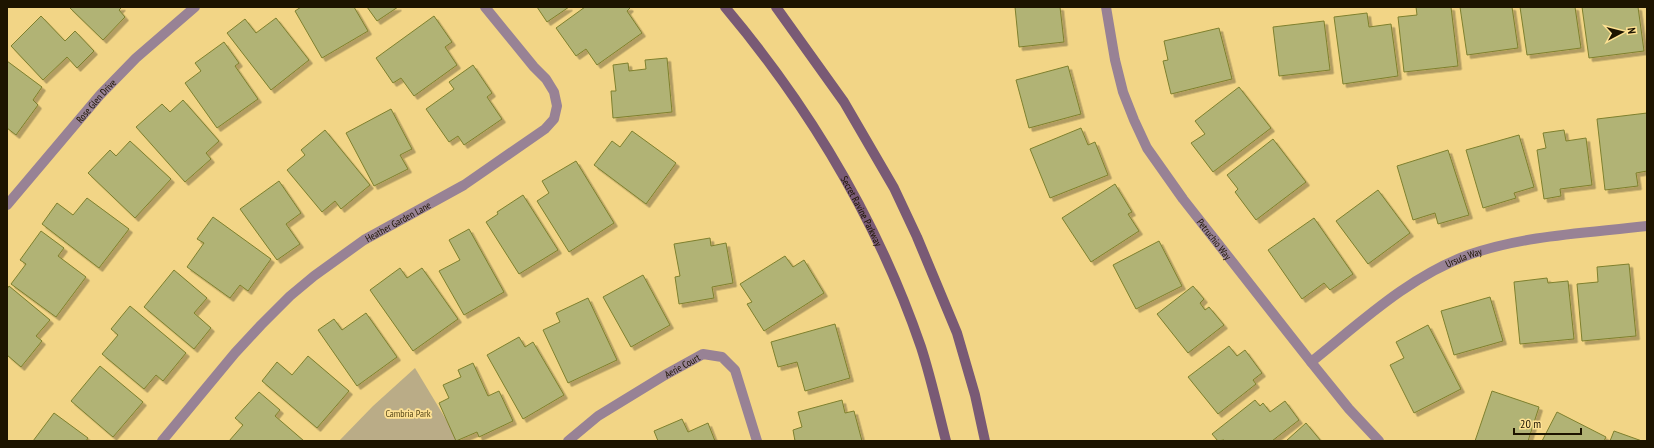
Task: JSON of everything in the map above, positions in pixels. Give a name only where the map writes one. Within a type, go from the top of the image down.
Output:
[{"type":"main road","name":"Secret Ravine Parkway","points":[[725,7],[780,75],[812,122],[860,207],[884,255],[921,348],[946,441]]},
{"type":"main road","points":[[776,7],[844,102],[897,195],[917,237],[957,333],[975,395],[985,441]]},
{"type":"street","name":"Rose Glen Drive","points":[[7,205],[65,134],[100,95],[136,58],[195,7]]},
{"type":"street","name":"Heather Garden Lane","points":[[162,441],[235,353],[290,296],[314,276],[364,240],[464,185],[545,129],[554,119],[557,106],[554,92],[546,79],[534,67],[484,7]]},
{"type":"street","name":"Petruchio Way","points":[[1106,7],[1115,60],[1123,92],[1134,120],[1148,148],[1183,199],[1311,362],[1349,409],[1380,441]]},
{"type":"street","name":"Ursula Way","points":[[1311,362],[1415,282],[1468,256],[1492,248],[1526,240],[1647,226]]},
{"type":"street","name":"Aerie Court","points":[[568,441],[598,416],[665,375],[703,354],[722,356],[735,370],[757,441]]},
{"type":"green space","name":"Cambria Park","points":[[415,368],[459,441],[339,441],[373,406]]},
{"type":"building","points":[[69,7],[122,7],[119,10],[125,17],[103,40]]},
{"type":"building","points":[[301,7],[354,7],[368,31],[322,58],[295,11]]},
{"type":"building","points":[[367,7],[398,7],[377,21]]},
{"type":"building","points":[[537,7],[569,7],[547,22]]},
{"type":"building","points":[[585,7],[629,7],[630,8],[627,11],[642,33],[597,65],[586,49],[576,56],[556,28]]},
{"type":"building","points":[[1015,7],[1060,7],[1064,42],[1019,47]]},
{"type":"building","points":[[1416,7],[1451,7],[1458,66],[1404,72],[1398,17],[1417,15]]},
{"type":"building","points":[[1460,7],[1512,7],[1518,48],[1467,55]]},
{"type":"building","points":[[1520,7],[1575,7],[1581,48],[1527,55]]},
{"type":"building","points":[[1582,7],[1638,7],[1644,51],[1589,58]]},
{"type":"building","points":[[1367,13],[1369,27],[1391,24],[1398,76],[1343,84],[1334,17]]},
{"type":"building","points":[[41,16],[65,41],[75,31],[94,51],[77,68],[67,57],[43,80],[11,46]]},
{"type":"building","points":[[434,16],[452,42],[445,47],[457,65],[414,96],[401,78],[393,83],[376,58]]},
{"type":"building","points":[[276,18],[309,60],[271,90],[227,33],[245,19],[256,33]]},
{"type":"building","points":[[1324,21],[1330,70],[1279,76],[1273,27]]},
{"type":"building","points":[[1219,28],[1232,79],[1171,94],[1163,61],[1168,60],[1164,41]]},
{"type":"building","points":[[224,42],[239,63],[235,66],[258,99],[217,128],[185,83],[201,71],[195,63]]},
{"type":"building","points":[[667,58],[672,112],[613,118],[611,91],[616,91],[613,65],[628,63],[629,71],[646,69],[645,60]]},
{"type":"building","points":[[7,61],[42,87],[33,100],[38,105],[16,135],[7,128]]},
{"type":"building","points":[[473,65],[492,93],[487,97],[502,119],[464,145],[458,136],[449,142],[426,109],[454,89],[449,82]]},
{"type":"building","points":[[1068,66],[1081,114],[1029,128],[1016,80]]},
{"type":"building","points":[[1239,87],[1271,128],[1213,172],[1191,143],[1205,134],[1195,121]]},
{"type":"building","points":[[183,100],[219,141],[206,153],[211,159],[185,182],[136,127],[162,104],[170,112]]},
{"type":"building","points":[[391,109],[412,149],[400,155],[408,169],[374,186],[346,133]]},
{"type":"building","points":[[1647,113],[1647,171],[1636,173],[1638,186],[1605,190],[1597,119]]},
{"type":"building","points":[[1081,128],[1088,145],[1095,142],[1108,175],[1050,198],[1030,149]]},
{"type":"building","points":[[325,130],[370,185],[341,209],[335,201],[322,212],[287,170],[305,155],[301,150]]},
{"type":"building","points":[[1564,130],[1566,141],[1586,138],[1592,185],[1560,189],[1561,196],[1544,199],[1537,150],[1546,148],[1543,133]]},
{"type":"building","points":[[632,131],[676,163],[646,204],[594,165],[612,141],[620,147]]},
{"type":"building","points":[[1519,135],[1534,187],[1514,193],[1516,198],[1483,208],[1466,150]]},
{"type":"building","points":[[1273,139],[1306,182],[1256,220],[1235,192],[1238,189],[1227,175]]},
{"type":"building","points":[[130,141],[171,179],[135,218],[88,173],[110,150],[116,156]]},
{"type":"building","points":[[1448,150],[1469,215],[1438,224],[1435,213],[1413,220],[1397,166]]},
{"type":"building","points":[[576,161],[614,223],[569,252],[537,201],[549,193],[542,181]]},
{"type":"building","points":[[279,181],[301,213],[286,224],[300,244],[277,260],[240,209]]},
{"type":"building","points":[[1115,184],[1132,212],[1128,214],[1139,231],[1091,262],[1062,218]]},
{"type":"building","points":[[1378,190],[1410,233],[1368,264],[1336,221]]},
{"type":"building","points":[[523,195],[558,250],[519,274],[486,222],[498,214],[497,212]]},
{"type":"building","points":[[87,198],[129,229],[99,268],[42,224],[57,203],[73,215]]},
{"type":"building","points":[[213,217],[271,259],[248,291],[240,285],[230,298],[187,267],[204,243],[197,239]]},
{"type":"building","points":[[1314,218],[1353,274],[1330,290],[1324,283],[1302,299],[1268,250]]},
{"type":"building","points":[[469,229],[504,292],[464,315],[439,271],[460,260],[449,240]]},
{"type":"building","points":[[41,231],[64,248],[58,256],[86,277],[56,317],[11,284],[26,264],[20,260]]},
{"type":"building","points":[[710,238],[711,246],[726,243],[733,283],[712,287],[714,298],[679,304],[675,277],[680,276],[674,244]]},
{"type":"building","points":[[1159,241],[1182,286],[1136,309],[1113,265]]},
{"type":"building","points":[[785,256],[793,267],[804,260],[824,293],[764,331],[747,304],[752,302],[740,284]]},
{"type":"building","points":[[1629,264],[1636,336],[1582,341],[1577,284],[1598,282],[1597,267]]},
{"type":"building","points":[[400,268],[407,278],[422,268],[458,319],[413,351],[370,290]]},
{"type":"building","points":[[174,270],[207,298],[194,313],[211,328],[194,349],[144,307]]},
{"type":"building","points":[[643,275],[670,325],[631,347],[603,297]]},
{"type":"building","points":[[1547,278],[1548,283],[1568,281],[1574,339],[1520,344],[1514,282]]},
{"type":"building","points":[[9,286],[50,320],[36,336],[42,341],[21,367],[7,355],[7,289]]},
{"type":"building","points":[[1193,286],[1204,299],[1200,303],[1205,310],[1209,307],[1224,325],[1188,353],[1157,314]]},
{"type":"building","points":[[1490,297],[1503,341],[1454,355],[1441,311]]},
{"type":"building","points":[[588,298],[617,360],[568,383],[543,330],[560,322],[556,313]]},
{"type":"building","points":[[130,306],[186,353],[163,381],[156,375],[144,389],[102,354],[118,335],[111,329]]},
{"type":"building","points":[[366,313],[397,357],[357,386],[318,330],[334,319],[342,330]]},
{"type":"building","points":[[835,324],[850,378],[805,391],[797,362],[778,367],[771,342]]},
{"type":"building","points":[[1428,325],[1461,389],[1414,413],[1390,365],[1404,358],[1396,342]]},
{"type":"building","points":[[519,337],[525,347],[533,342],[564,395],[523,419],[487,355]]},
{"type":"building","points":[[1229,346],[1237,356],[1245,350],[1262,373],[1253,380],[1256,384],[1218,414],[1188,377]]},
{"type":"building","points":[[308,356],[349,391],[317,428],[262,381],[277,362],[292,375]]},
{"type":"building","points":[[473,363],[488,396],[499,391],[513,421],[479,437],[477,432],[456,441],[439,403],[449,398],[443,385],[461,377],[458,370]]},
{"type":"building","points":[[100,366],[143,402],[113,437],[71,401]]},
{"type":"building","points":[[1492,391],[1539,407],[1528,441],[1475,441]]},
{"type":"building","points":[[259,392],[280,410],[275,416],[304,441],[229,441],[243,425],[235,418]]},
{"type":"building","points":[[842,400],[845,413],[854,411],[862,441],[795,441],[793,430],[802,427],[798,412]]},
{"type":"building","points":[[1255,400],[1260,406],[1263,403],[1270,412],[1285,401],[1299,420],[1272,441],[1218,441],[1212,434]]},
{"type":"building","points":[[1557,412],[1606,437],[1604,441],[1542,441]]},
{"type":"building","points":[[54,413],[88,438],[86,441],[33,441]]},
{"type":"building","points":[[682,419],[688,432],[708,423],[715,441],[658,441],[654,431]]},
{"type":"building","points":[[1306,423],[1321,441],[1286,441]]},
{"type":"building","points":[[1614,431],[1642,441],[1610,441]]}]
